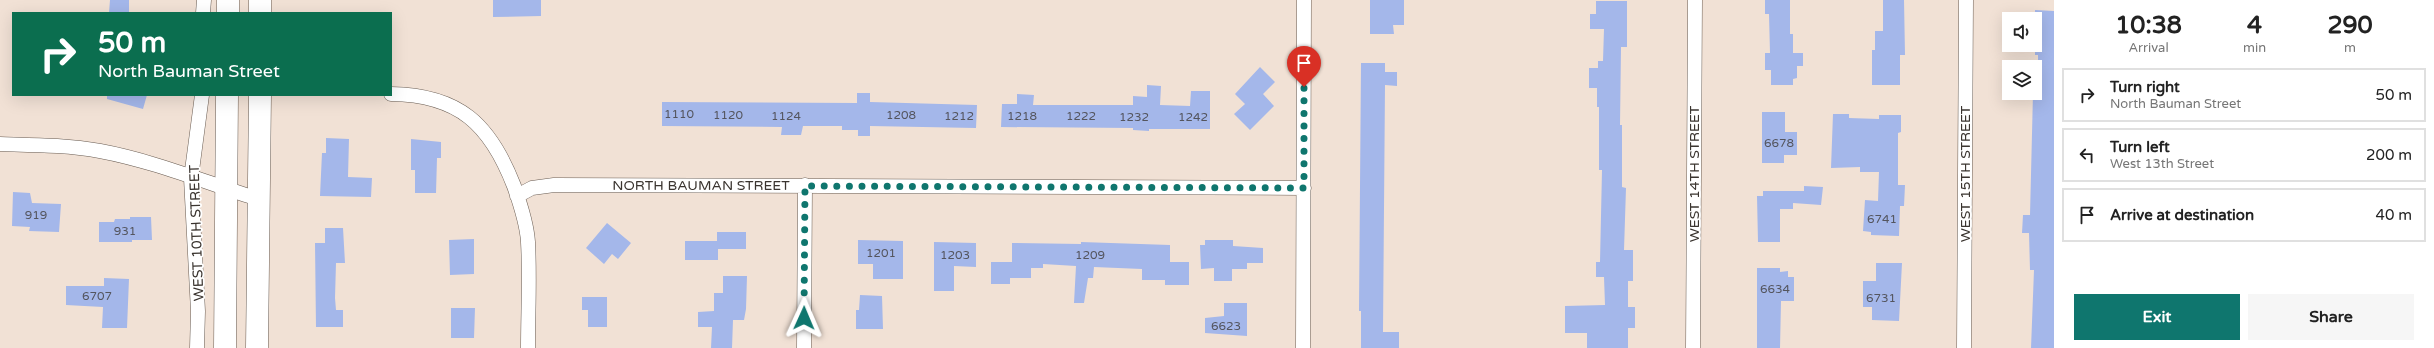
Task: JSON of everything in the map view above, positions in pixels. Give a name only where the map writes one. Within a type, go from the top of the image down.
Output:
[{"type":"main road","points":[[228,0],[228,12]]},
{"type":"main road","points":[[260,0],[260,12]]},
{"type":"main road","name":"WEST 10TH STREET","points":[[225,348],[227,96]]},
{"type":"main road","points":[[257,348],[260,96]]},
{"type":"street","points":[[203,12],[204,0]]},
{"type":"street","points":[[1303,348],[1304,0]]},
{"type":"street","name":"WEST 14TH STREET","points":[[1693,348],[1695,0]]},
{"type":"street","name":"WEST 15TH STREET","points":[[1964,348],[1966,0]]},
{"type":"street","points":[[392,94],[431,97],[452,106],[472,119],[487,135],[501,158],[517,196],[528,240],[528,348]]},
{"type":"street","name":"WEST 10TH STREET","points":[[197,348],[198,311],[191,178],[202,96]]},
{"type":"street","points":[[0,144],[61,146],[102,152],[258,199]]},
{"type":"street","name":"NORTH BAUMAN STREET","points":[[517,196],[532,188],[546,185],[1304,188]]},
{"type":"street","points":[[804,348],[805,186]]},
{"type":"building","points":[[110,0],[129,0],[129,12],[109,12]]},
{"type":"building","points":[[493,0],[541,0],[541,16],[493,17]]},
{"type":"building","points":[[1370,0],[1404,0],[1404,25],[1393,25],[1394,34],[1370,34]]},
{"type":"building","points":[[1765,0],[1790,0],[1790,34],[1793,34],[1793,53],[1803,53],[1803,66],[1797,66],[1797,78],[1793,79],[1793,85],[1771,85],[1771,70],[1765,70],[1765,53],[1770,53],[1769,14],[1765,14]]},
{"type":"building","points":[[1883,0],[1904,0],[1905,55],[1900,55],[1900,85],[1872,85],[1872,50],[1875,50],[1875,31],[1883,31]]},
{"type":"building","points":[[1596,1],[1627,1],[1627,47],[1621,47],[1620,125],[1622,125],[1622,187],[1626,188],[1624,250],[1633,250],[1633,281],[1628,281],[1628,307],[1635,307],[1635,328],[1628,328],[1628,348],[1587,348],[1587,333],[1565,333],[1565,306],[1605,305],[1604,277],[1596,277],[1596,262],[1600,262],[1602,170],[1599,170],[1599,107],[1597,107],[1597,88],[1589,88],[1589,68],[1598,68],[1598,61],[1603,61],[1604,29],[1590,29],[1590,14],[1596,14]]},
{"type":"building","points":[[2035,10],[2054,11],[2054,348],[2031,348],[2034,270],[2030,270],[2029,233],[2022,233],[2023,215],[2030,215],[2033,100],[2042,100],[2042,60],[2038,60],[2038,55],[2035,55],[2035,52],[2042,52],[2042,12],[2035,12]]},
{"type":"building","points":[[1361,63],[1385,63],[1385,72],[1397,72],[1397,86],[1385,85],[1383,332],[1399,332],[1399,348],[1361,348],[1361,311],[1359,311]]},
{"type":"building","points":[[1260,67],[1275,82],[1263,94],[1274,106],[1250,130],[1234,114],[1245,104],[1235,94]]},
{"type":"building","points":[[1147,85],[1161,86],[1160,105],[1190,106],[1191,91],[1210,91],[1210,129],[1149,129],[1149,131],[1133,130],[1133,128],[1001,127],[1002,104],[1017,104],[1017,94],[1034,95],[1033,105],[1133,105],[1133,96],[1147,97]]},
{"type":"building","points":[[857,93],[870,93],[870,102],[977,105],[976,128],[870,126],[870,136],[858,136],[858,130],[842,130],[842,126],[803,126],[801,135],[781,135],[782,127],[662,126],[662,102],[857,103]]},
{"type":"building","points":[[107,96],[147,96],[143,109],[107,99]]},
{"type":"building","points":[[1762,112],[1785,112],[1785,132],[1797,132],[1797,155],[1784,155],[1784,163],[1762,163]]},
{"type":"building","points":[[1833,114],[1849,114],[1849,118],[1879,119],[1879,115],[1901,115],[1901,132],[1898,133],[1898,185],[1905,185],[1904,206],[1900,206],[1899,236],[1871,235],[1871,232],[1863,231],[1865,200],[1878,201],[1879,172],[1860,172],[1860,167],[1831,168]]},
{"type":"building","points":[[326,138],[349,139],[348,177],[372,178],[371,197],[320,196],[322,153],[326,153]]},
{"type":"building","points":[[411,139],[441,142],[441,158],[437,158],[436,193],[415,193],[415,170],[411,170]]},
{"type":"building","points":[[1804,186],[1823,187],[1821,205],[1793,203],[1793,209],[1780,209],[1780,242],[1758,242],[1757,196],[1763,196],[1763,191],[1804,191]]},
{"type":"building","points":[[13,192],[30,193],[32,203],[61,204],[59,232],[29,231],[30,227],[12,226]]},
{"type":"building","points":[[130,217],[151,217],[152,240],[132,240],[132,242],[99,242],[99,222],[114,222],[115,219],[130,219]]},
{"type":"building","points":[[607,223],[631,243],[618,259],[612,254],[604,264],[586,248]]},
{"type":"building","points":[[325,228],[343,228],[345,263],[336,263],[335,298],[336,310],[343,310],[343,327],[316,327],[315,243],[325,243]]},
{"type":"building","points":[[717,232],[746,232],[746,249],[718,249],[718,260],[685,260],[685,241],[717,241]]},
{"type":"building","points":[[474,239],[474,274],[450,275],[449,240]]},
{"type":"building","points":[[858,240],[903,241],[903,279],[873,279],[873,264],[858,264]]},
{"type":"building","points":[[1205,240],[1233,240],[1233,246],[1263,248],[1263,263],[1247,263],[1247,269],[1232,269],[1232,281],[1214,281],[1214,268],[1201,269],[1200,245],[1205,245]]},
{"type":"building","points":[[934,242],[976,243],[976,267],[954,266],[954,291],[934,291]]},
{"type":"building","points":[[1081,242],[1170,245],[1170,262],[1189,262],[1189,285],[1165,285],[1165,280],[1142,280],[1142,269],[1094,267],[1093,278],[1088,278],[1084,303],[1074,303],[1076,266],[1043,264],[1043,268],[1031,268],[1031,278],[1010,278],[1010,284],[991,284],[991,262],[1012,262],[1012,243],[1081,244]]},
{"type":"building","points":[[1876,263],[1902,263],[1899,321],[1872,320],[1872,307],[1863,307],[1863,281],[1876,281]]},
{"type":"building","points":[[1757,268],[1780,268],[1780,272],[1788,271],[1788,277],[1794,277],[1794,301],[1781,301],[1780,348],[1757,348]]},
{"type":"building","points":[[723,276],[747,276],[746,309],[744,320],[733,320],[732,348],[711,348],[712,327],[698,327],[698,312],[714,311],[714,293],[723,293]]},
{"type":"building","points":[[104,278],[129,279],[127,328],[102,328],[103,307],[66,305],[66,286],[104,286]]},
{"type":"building","points":[[860,295],[882,296],[883,329],[856,329],[856,310],[859,310]]},
{"type":"building","points":[[582,297],[607,297],[607,327],[588,327],[588,310],[582,310]]},
{"type":"building","points":[[1224,303],[1247,303],[1247,336],[1205,333],[1205,318],[1224,316]]},
{"type":"building","points":[[451,308],[475,308],[474,338],[451,338]]},
{"type":"route","points":[[804,318],[805,186],[1304,188],[1304,87]]}]
